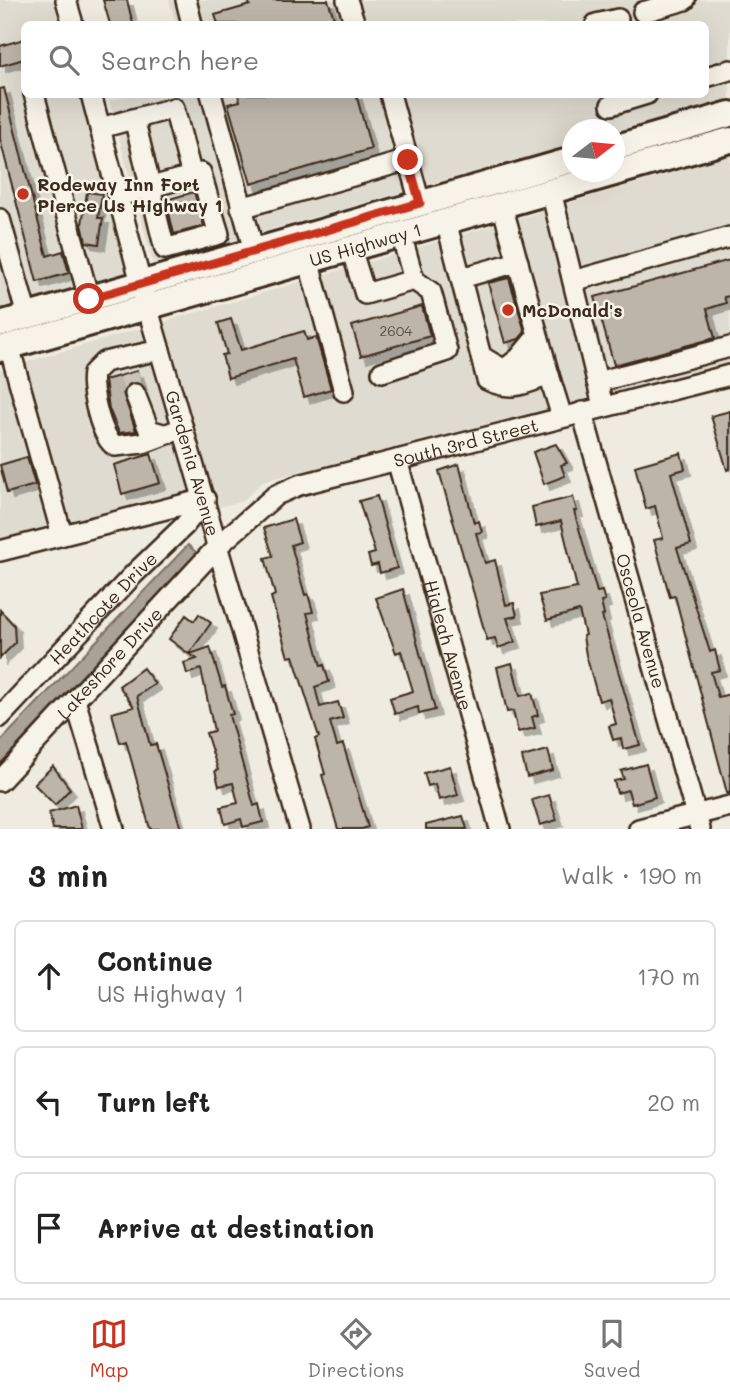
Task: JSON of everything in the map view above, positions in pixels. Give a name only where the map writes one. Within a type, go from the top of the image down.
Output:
[{"type":"main road","points":[[625,145],[730,114]]},
{"type":"main road","name":"US Highway 1","points":[[3,339],[27,316],[89,299],[144,295],[308,260],[730,140]]},
{"type":"main road","name":"US Highway 1","points":[[3,339],[144,295],[254,251],[562,163]]},
{"type":"main road","points":[[446,221],[455,206],[483,185]]},
{"type":"main road","points":[[396,235],[414,219],[420,203]]},
{"type":"street","points":[[66,0],[72,21]]},
{"type":"street","points":[[186,0],[191,21]]},
{"type":"street","points":[[348,0],[354,21]]},
{"type":"street","points":[[643,12],[685,0]]},
{"type":"street","points":[[609,21],[618,19]]},
{"type":"street","points":[[709,76],[730,70]]},
{"type":"street","points":[[35,98],[89,299]]},
{"type":"street","name":"Gardenia Avenue","points":[[92,98],[144,295],[300,829]]},
{"type":"street","points":[[212,98],[254,251]]},
{"type":"street","points":[[391,98],[420,203]]},
{"type":"street","points":[[611,105],[635,98]]},
{"type":"street","points":[[100,128],[174,108],[192,176]]},
{"type":"street","points":[[118,196],[148,188],[192,176],[201,173],[219,233],[165,249],[148,188],[148,170],[134,119]]},
{"type":"street","points":[[241,208],[408,160]]},
{"type":"street","points":[[551,191],[603,407]]},
{"type":"street","points":[[502,205],[562,417]]},
{"type":"street","points":[[0,219],[27,316]]},
{"type":"street","points":[[446,221],[487,380],[503,388],[549,375]]},
{"type":"street","points":[[382,372],[447,351],[431,292],[414,281],[396,235]]},
{"type":"street","points":[[573,281],[730,237]]},
{"type":"street","points":[[351,248],[365,294],[414,281]]},
{"type":"street","points":[[308,260],[344,391]]},
{"type":"street","points":[[461,278],[519,265]]},
{"type":"street","points":[[481,356],[505,369],[521,372],[534,367],[537,355],[516,276],[519,265]]},
{"type":"street","points":[[3,339],[62,535]]},
{"type":"street","points":[[597,382],[730,346]]},
{"type":"street","points":[[160,350],[131,366],[104,362],[93,373],[93,389],[105,436],[115,446],[143,443],[183,428]]},
{"type":"street","name":"South 3rd Street","points":[[219,545],[276,495],[299,485],[730,375]]},
{"type":"street","points":[[135,394],[149,430],[163,435]]},
{"type":"street","name":"Osceola Avenue","points":[[582,412],[698,822]]},
{"type":"street","name":"Hialeah Avenue","points":[[397,460],[500,829]]},
{"type":"street","points":[[0,551],[205,499]]},
{"type":"street","name":"Heathcote Drive","points":[[0,717],[175,534],[205,499]]},
{"type":"street","points":[[161,510],[169,517],[175,534]]},
{"type":"street","name":"Lakeshore Drive","points":[[0,781],[219,545]]},
{"type":"street","points":[[75,700],[114,829]]},
{"type":"street","points":[[639,829],[698,822],[730,806]]},
{"type":"shaded area","points":[[0,0],[58,0],[64,21],[21,21],[21,98],[84,98],[131,277],[0,314]]},
{"type":"shaded area","points":[[169,0],[730,0],[730,98],[625,129],[625,119],[562,119],[562,147],[153,263],[109,101],[120,98],[709,98],[709,21],[175,21]]},
{"type":"shaded area","points":[[730,156],[730,362],[263,481],[243,501],[216,508],[216,497],[212,494],[160,323]]},
{"type":"shaded area","points":[[145,327],[195,494],[0,544],[0,370]]},
{"type":"shaded area","points":[[188,545],[197,553],[0,764],[0,742]]},
{"type":"building","points":[[103,0],[127,0],[132,21],[109,21]]},
{"type":"building","points":[[248,0],[328,0],[335,21],[217,21],[215,15],[250,5]]},
{"type":"building","points":[[21,40],[21,60],[0,66],[0,46]]},
{"type":"building","name":"Rodeway Inn Fort Pierce Us Highway 1","points":[[4,88],[47,256],[63,251],[69,273],[37,282],[0,139],[0,89]]},
{"type":"building","points":[[239,98],[357,98],[371,149],[251,184],[228,104],[240,101]]},
{"type":"building","points":[[87,192],[102,194],[98,218],[103,218],[99,244],[86,242],[82,224]]},
{"type":"building","points":[[194,192],[204,226],[174,234],[166,200]]},
{"type":"building","points":[[730,260],[730,296],[724,297],[726,303],[707,309],[715,338],[614,365],[595,297]]},
{"type":"building","name":"McDonald's","points":[[509,278],[525,332],[519,339],[505,343],[488,283]]},
{"type":"building","points":[[422,306],[430,336],[361,356],[352,326]]},
{"type":"building","points":[[231,319],[241,350],[304,331],[307,340],[316,337],[331,389],[304,397],[293,359],[228,378],[222,355],[227,354],[218,323]]},
{"type":"building","points":[[137,371],[141,384],[130,383],[123,393],[136,431],[119,433],[109,409],[105,380]]},
{"type":"building","points":[[730,411],[730,469],[727,470],[711,416]]},
{"type":"building","points":[[556,444],[567,463],[561,465],[565,476],[544,484],[533,452]]},
{"type":"building","points":[[681,453],[685,469],[671,473],[691,544],[677,548],[710,652],[715,650],[720,670],[711,672],[718,697],[730,694],[730,793],[727,793],[675,596],[670,597],[654,540],[663,538],[655,506],[646,509],[635,466]]},
{"type":"building","points":[[151,454],[160,483],[122,494],[114,465]]},
{"type":"building","points":[[27,457],[35,485],[7,493],[0,465]]},
{"type":"building","points":[[459,464],[474,523],[479,521],[482,532],[476,533],[485,563],[495,560],[506,605],[514,603],[517,616],[507,618],[515,642],[498,648],[495,638],[487,640],[439,471]]},
{"type":"building","points":[[377,496],[397,568],[380,573],[378,564],[371,566],[368,555],[375,553],[359,501]]},
{"type":"building","points":[[573,497],[577,511],[574,511],[597,592],[602,591],[605,601],[601,602],[602,616],[640,745],[623,749],[621,738],[613,740],[609,726],[616,724],[609,698],[599,701],[586,655],[585,635],[579,611],[547,620],[539,595],[577,588],[561,521],[536,527],[532,507]]},
{"type":"building","points":[[293,519],[300,542],[291,545],[305,595],[308,594],[313,612],[307,613],[321,666],[324,665],[329,682],[315,687],[320,707],[338,702],[343,718],[330,722],[337,746],[343,744],[368,827],[362,829],[338,829],[322,775],[325,774],[315,739],[319,737],[293,656],[288,657],[271,597],[275,595],[265,558],[273,556],[264,528]]},
{"type":"building","points":[[403,589],[435,710],[419,714],[418,707],[395,714],[390,698],[413,691],[401,651],[396,653],[376,598]]},
{"type":"building","points":[[0,610],[14,625],[15,643],[0,658]]},
{"type":"building","points":[[199,614],[211,623],[189,654],[169,639],[186,615],[194,621]]},
{"type":"building","points":[[210,647],[233,714],[229,715],[254,806],[259,804],[263,822],[243,827],[241,819],[225,824],[221,807],[238,803],[233,783],[219,786],[215,771],[218,770],[206,733],[214,731],[201,669],[187,674],[184,663],[197,659],[190,654]]},
{"type":"building","points":[[512,663],[520,696],[532,693],[538,715],[532,717],[535,728],[518,732],[513,711],[507,712],[497,667]]},
{"type":"building","points":[[143,668],[155,684],[137,696],[150,745],[156,744],[181,829],[150,829],[126,741],[120,743],[112,713],[134,707],[119,686]]},
{"type":"building","points":[[548,750],[553,770],[527,777],[522,757]]},
{"type":"building","points":[[646,764],[655,797],[632,804],[628,790],[617,793],[614,781],[624,779],[621,771]]},
{"type":"building","points":[[53,766],[70,789],[55,805],[34,784]]},
{"type":"building","points":[[450,766],[458,795],[439,800],[435,784],[428,786],[424,773]]},
{"type":"building","points":[[549,795],[557,820],[540,825],[532,800]]},
{"type":"building","points":[[76,805],[82,829],[53,829],[49,813]]},
{"type":"building","points":[[463,816],[467,829],[426,829],[426,825]]},
{"type":"tunnel","points":[[129,374],[135,394]]},
{"type":"place","name":"Rodeway Inn Fort Pierce Us Highway 1","points":[[23,194]]},
{"type":"place","name":"McDonald's","points":[[508,310]]},
{"type":"route","points":[[89,299],[420,203],[408,160]]}]
